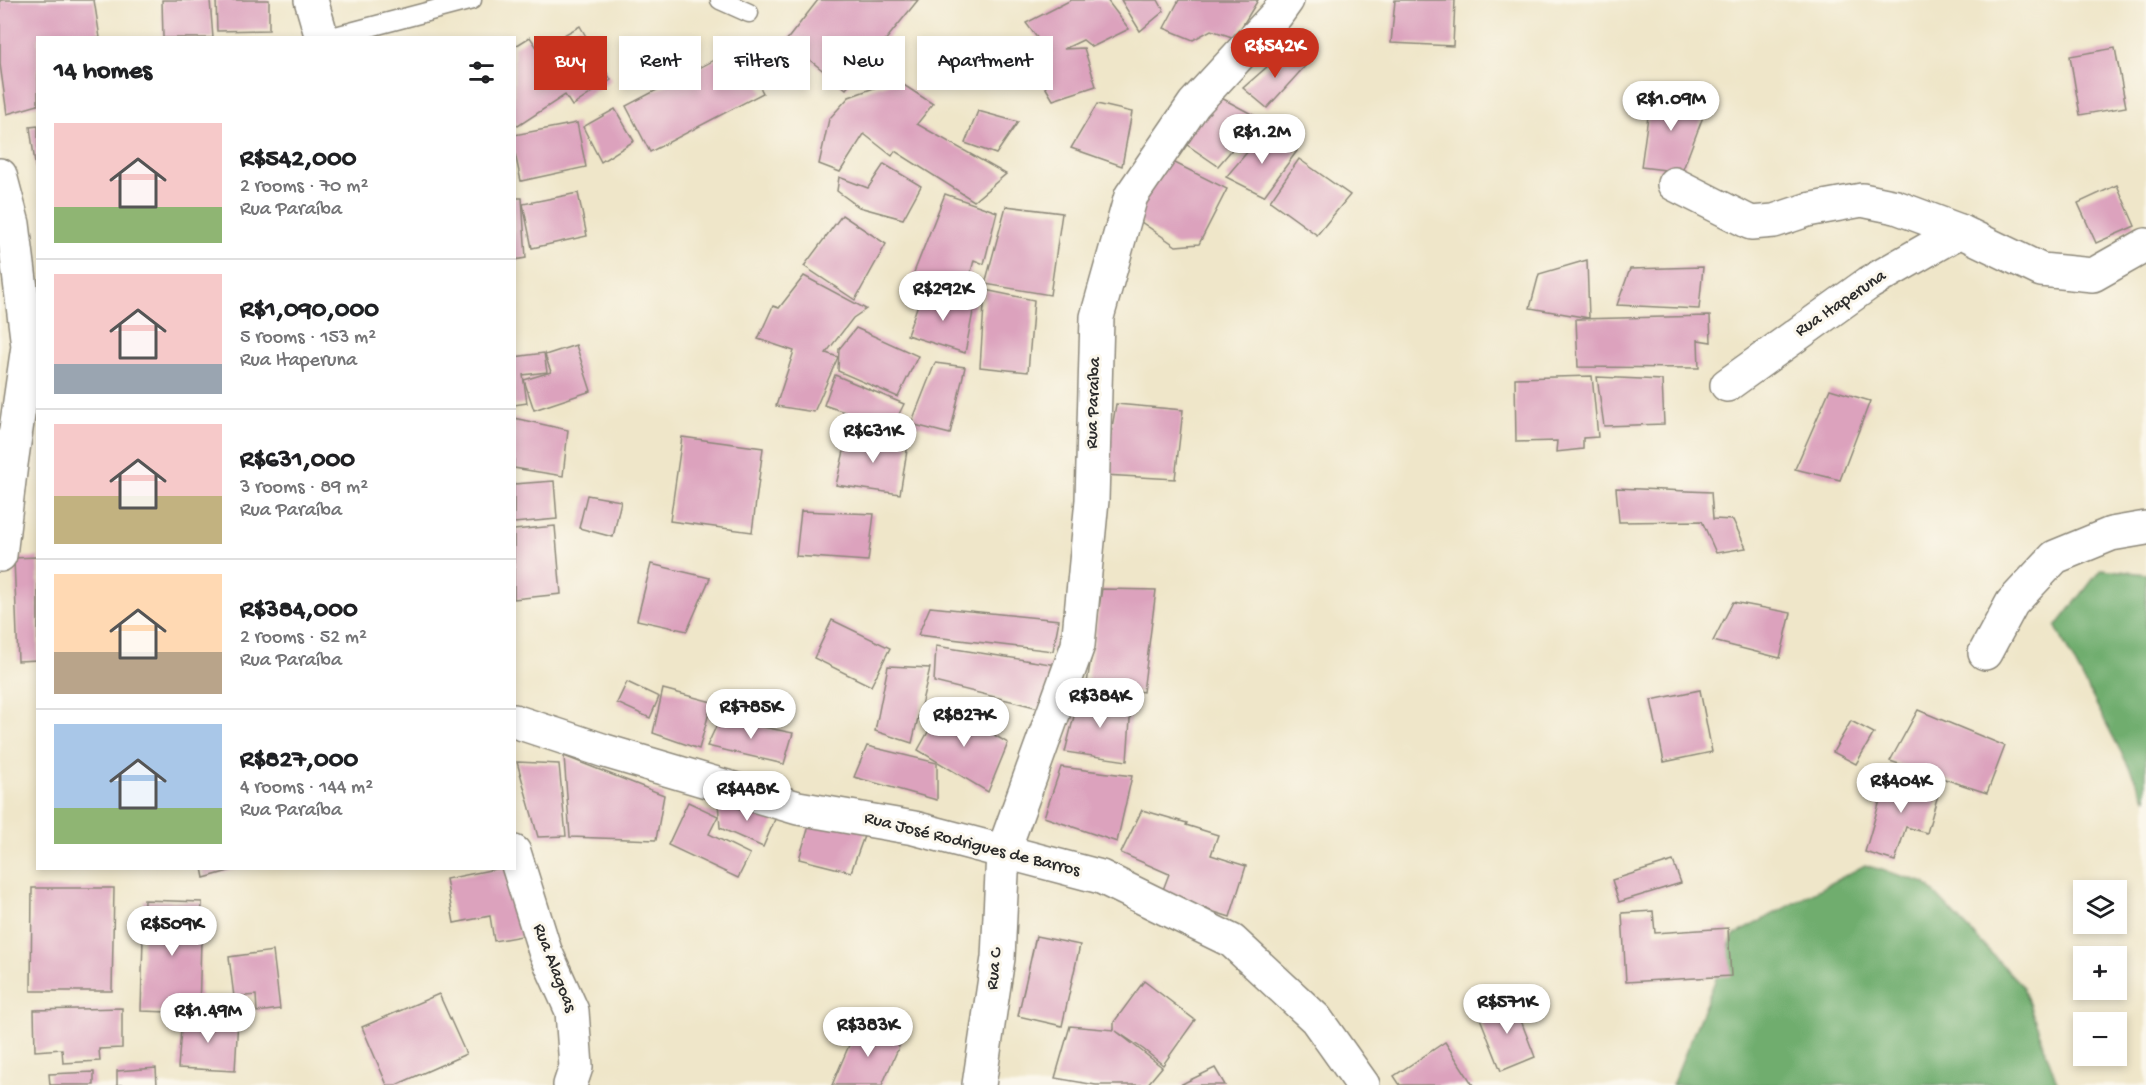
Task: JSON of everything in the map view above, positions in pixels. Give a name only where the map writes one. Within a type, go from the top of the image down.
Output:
[{"type":"street","points":[[311,0],[321,36]]},
{"type":"street","name":"Rua Paraíba","points":[[1003,852],[1078,645],[1092,500],[1097,317],[1131,196],[1194,104],[1287,0]]},
{"type":"street","points":[[0,175],[13,224],[28,346],[5,471],[0,555]]},
{"type":"street","points":[[1674,184],[1750,223],[1774,221],[1807,210],[1862,200],[1896,207],[1960,231],[2041,270],[2093,275],[2146,245]]},
{"type":"street","name":"Rua Itaperuna","points":[[1727,384],[1869,283],[1960,231]]},
{"type":"street","points":[[1985,653],[2012,603],[2055,557],[2111,534],[2146,528]]},
{"type":"street","name":"Rua José Rodrigues de Barros","points":[[516,722],[616,754],[798,807],[914,828],[1101,877],[1232,941],[1316,1019],[1363,1085]]},
{"type":"street","name":"Rua C","points":[[979,1085],[998,958],[1003,852]]},
{"type":"street","name":"Rua Alagoas","points":[[516,858],[545,951],[572,1011],[576,1067],[570,1085]]},
{"type":"lane","points":[[336,36],[472,0]]},
{"type":"lane","points":[[720,0],[749,13]]},
{"type":"green space","points":[[2101,569],[2146,574],[2146,800],[2056,627]]},
{"type":"green space","points":[[1865,865],[1925,883],[2023,987],[2058,1085],[1672,1085],[1734,935]]},
{"type":"building","points":[[0,0],[94,0],[100,36],[36,36],[36,106],[7,114],[0,64]]},
{"type":"building","points":[[162,0],[210,0],[213,36],[163,36]]},
{"type":"building","points":[[216,0],[269,0],[269,30],[217,31]]},
{"type":"building","points":[[818,0],[918,0],[889,36],[822,36],[822,70],[810,60],[810,36],[790,36]]},
{"type":"building","points":[[1071,0],[1107,0],[1129,29],[1092,47],[1083,40],[1064,49],[1084,48],[1096,86],[1053,100],[1047,90],[1053,90],[1053,36],[1036,36],[1026,23]]},
{"type":"building","points":[[1121,0],[1158,0],[1164,11],[1140,31]]},
{"type":"building","points":[[1179,0],[1258,0],[1235,38],[1211,30],[1193,40],[1164,28]]},
{"type":"building","points":[[1395,0],[1455,0],[1453,46],[1391,43]]},
{"type":"building","points":[[580,26],[586,36],[562,36]]},
{"type":"building","points":[[530,37],[534,43],[534,90],[596,90],[572,106],[565,95],[518,126],[516,124],[516,46]]},
{"type":"building","points":[[2115,48],[2126,107],[2080,115],[2070,56]]},
{"type":"building","points":[[1285,51],[1307,64],[1267,108],[1243,88]]},
{"type":"building","points":[[713,61],[713,90],[761,90],[763,93],[650,152],[626,106],[657,90],[701,90],[701,67]]},
{"type":"building","points":[[905,86],[933,104],[917,124],[1006,174],[974,201],[895,151],[892,156],[864,134],[840,172],[819,164],[829,119],[849,97],[868,90],[905,90]]},
{"type":"building","points":[[1214,94],[1259,118],[1218,166],[1180,140]]},
{"type":"building","points":[[1651,95],[1709,101],[1682,172],[1641,167]]},
{"type":"building","points":[[1097,104],[1132,112],[1122,166],[1071,148]]},
{"type":"building","points":[[615,109],[634,141],[601,162],[583,127]]},
{"type":"building","points":[[978,111],[1018,122],[996,154],[965,143]]},
{"type":"building","points":[[577,123],[586,167],[521,181],[516,158],[516,135]]},
{"type":"building","points":[[36,126],[36,171],[30,127]]},
{"type":"building","points":[[1261,136],[1297,151],[1264,196],[1226,177]]},
{"type":"building","points":[[1167,159],[1227,189],[1199,244],[1176,246],[1134,217]]},
{"type":"building","points":[[1299,159],[1350,195],[1317,235],[1270,201]]},
{"type":"building","points":[[884,164],[921,186],[903,219],[859,207],[837,191],[839,177],[868,188]]},
{"type":"building","points":[[2117,185],[2135,226],[2096,243],[2078,203]]},
{"type":"building","points":[[578,193],[587,236],[532,248],[523,204]]},
{"type":"building","points":[[945,194],[997,212],[984,264],[974,260],[965,296],[909,285]]},
{"type":"building","points":[[516,198],[522,198],[526,258],[516,260]]},
{"type":"building","points":[[1006,206],[1062,213],[1050,295],[985,284]]},
{"type":"building","points":[[842,215],[886,244],[855,300],[804,266]]},
{"type":"building","points":[[1587,260],[1589,318],[1530,308],[1539,274]]},
{"type":"building","points":[[1703,267],[1699,309],[1617,305],[1630,269]]},
{"type":"building","points":[[804,276],[866,309],[853,318],[826,353],[838,357],[814,412],[776,406],[794,351],[758,339],[773,306],[779,308]]},
{"type":"building","points":[[985,290],[1034,300],[1028,372],[980,367]]},
{"type":"building","points":[[921,296],[975,302],[965,353],[907,335]]},
{"type":"building","points":[[1710,316],[1711,342],[1698,340],[1699,368],[1578,367],[1576,319]]},
{"type":"building","points":[[856,328],[918,356],[898,397],[838,371],[839,349]]},
{"type":"building","points":[[576,345],[591,391],[534,410],[524,380],[551,372],[545,355]]},
{"type":"building","points":[[544,353],[547,372],[523,375],[527,403],[516,405],[516,357]]},
{"type":"building","points":[[935,363],[965,367],[950,434],[911,424]]},
{"type":"building","points":[[835,375],[904,404],[892,428],[824,405]]},
{"type":"building","points":[[1592,376],[1598,437],[1583,438],[1583,449],[1556,452],[1557,441],[1516,442],[1515,378]]},
{"type":"building","points":[[1597,377],[1662,380],[1664,424],[1604,426]]},
{"type":"building","points":[[1830,389],[1870,401],[1840,480],[1795,469]]},
{"type":"building","points":[[1116,404],[1183,410],[1175,479],[1104,475]]},
{"type":"building","points":[[516,418],[568,430],[563,476],[516,468]]},
{"type":"building","points":[[848,434],[908,444],[900,494],[836,485]]},
{"type":"building","points":[[682,437],[763,448],[752,532],[670,521]]},
{"type":"building","points":[[554,481],[557,519],[516,523],[516,484]]},
{"type":"building","points":[[1616,488],[1711,492],[1713,519],[1733,520],[1746,548],[1716,553],[1702,521],[1619,522]]},
{"type":"building","points":[[587,495],[621,501],[613,537],[579,528]]},
{"type":"building","points":[[801,511],[874,514],[868,561],[796,556]]},
{"type":"building","points":[[555,526],[561,594],[516,599],[516,530]]},
{"type":"building","points":[[36,557],[36,660],[18,661],[14,558]]},
{"type":"building","points":[[651,564],[710,578],[687,631],[637,620]]},
{"type":"building","points":[[1102,589],[1156,590],[1143,692],[1087,683]]},
{"type":"building","points":[[1733,602],[1791,613],[1780,658],[1713,641]]},
{"type":"building","points":[[930,607],[1059,620],[1053,651],[918,635]]},
{"type":"building","points":[[832,620],[890,648],[871,686],[814,658]]},
{"type":"building","points":[[936,646],[1057,665],[1043,709],[934,682]]},
{"type":"building","points":[[888,666],[930,668],[912,743],[875,731]]},
{"type":"building","points":[[627,682],[659,697],[650,718],[617,703]]},
{"type":"building","points":[[663,689],[712,702],[699,749],[653,733]]},
{"type":"building","points":[[1700,690],[1712,752],[1664,762],[1651,700]]},
{"type":"building","points":[[1079,696],[1131,706],[1127,761],[1065,752]]},
{"type":"building","points":[[943,705],[1008,743],[988,792],[918,750]]},
{"type":"building","points":[[1918,710],[2005,746],[1987,793],[1890,761]]},
{"type":"building","points":[[720,718],[793,733],[784,764],[707,746]]},
{"type":"building","points":[[1851,721],[1874,733],[1856,764],[1833,752]]},
{"type":"building","points":[[867,746],[937,763],[937,800],[854,777]]},
{"type":"building","points":[[564,756],[664,795],[656,840],[570,837]]},
{"type":"building","points":[[517,762],[559,764],[566,836],[538,837]]},
{"type":"building","points":[[1061,767],[1132,776],[1117,842],[1044,817]]},
{"type":"building","points":[[1888,773],[1940,788],[1927,833],[1906,827],[1895,861],[1865,852]]},
{"type":"building","points":[[688,802],[718,816],[709,834],[750,854],[738,878],[668,845]]},
{"type":"building","points":[[718,802],[779,810],[763,847],[720,828]]},
{"type":"building","points":[[1142,810],[1218,835],[1211,855],[1246,866],[1230,917],[1161,895],[1169,874],[1121,853]]},
{"type":"building","points":[[812,816],[868,825],[851,872],[799,859]]},
{"type":"building","points":[[1673,861],[1681,883],[1619,902],[1612,880]]},
{"type":"building","points":[[202,870],[232,870],[204,878]]},
{"type":"building","points":[[490,870],[509,870],[522,936],[494,941],[490,916],[454,923],[446,879]]},
{"type":"building","points":[[32,888],[114,888],[112,991],[31,991]]},
{"type":"building","points":[[144,900],[202,902],[199,1013],[141,1011]]},
{"type":"building","points":[[1653,911],[1655,933],[1728,928],[1731,976],[1626,982],[1622,913]]},
{"type":"building","points":[[1036,936],[1080,945],[1062,1026],[1018,1016]]},
{"type":"building","points":[[273,951],[280,1009],[257,1012],[256,995],[234,997],[229,957]]},
{"type":"building","points":[[1144,981],[1195,1020],[1163,1065],[1116,1031],[1162,1067],[1147,1085],[1096,1085],[1055,1078],[1070,1026],[1114,1030],[1114,1022]]},
{"type":"building","points":[[439,994],[466,1054],[396,1085],[387,1085],[362,1027]]},
{"type":"building","points":[[1513,1000],[1535,1057],[1501,1071],[1478,1013]]},
{"type":"building","points":[[122,1008],[122,1048],[99,1049],[100,1061],[63,1063],[62,1049],[35,1051],[34,1010]]},
{"type":"building","points":[[182,1016],[238,1019],[235,1071],[178,1068]]},
{"type":"building","points":[[859,1022],[902,1040],[882,1085],[832,1085]]},
{"type":"building","points":[[1445,1042],[1473,1085],[1400,1085],[1394,1076]]},
{"type":"building","points":[[156,1068],[157,1085],[117,1085],[117,1071]]},
{"type":"building","points":[[1215,1068],[1225,1085],[1180,1085],[1188,1081]]},
{"type":"building","points":[[94,1072],[94,1085],[50,1085],[49,1074]]}]
